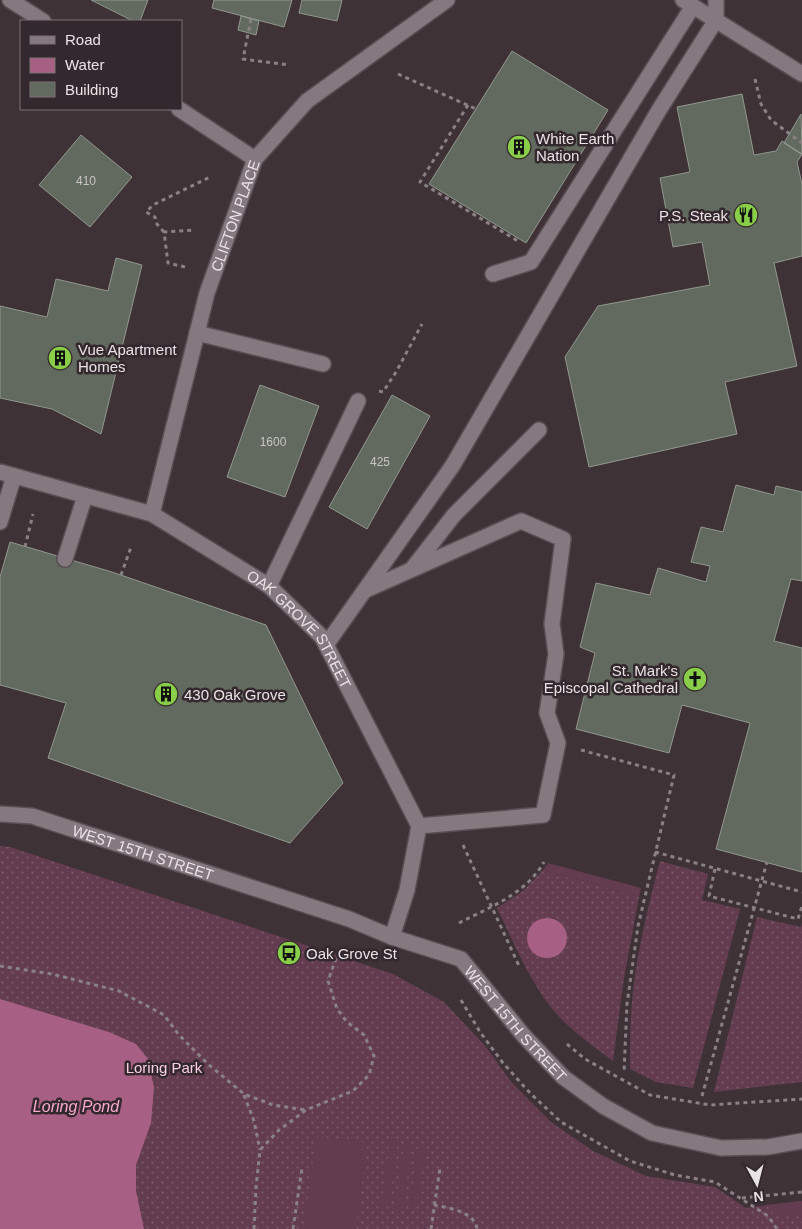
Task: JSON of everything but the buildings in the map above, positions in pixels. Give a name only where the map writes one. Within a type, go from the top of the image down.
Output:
[{"type":"street","points":[[10,0],[41,20]]},
{"type":"street","name":"CLIFTON PLACE","points":[[152,514],[207,294],[255,159],[307,101],[447,0]]},
{"type":"street","points":[[326,645],[453,465],[658,110],[716,20],[716,0]]},
{"type":"street","points":[[493,274],[531,262],[688,3],[802,74]]},
{"type":"street","points":[[181,110],[255,159]]},
{"type":"street","points":[[197,333],[323,364]]},
{"type":"street","points":[[270,586],[358,401]]},
{"type":"street","points":[[411,570],[454,515],[539,430]]},
{"type":"street","points":[[0,522],[7,474]]},
{"type":"street","name":"OAK GROVE STREET","points":[[7,474],[152,514],[270,586],[322,637],[419,826]]},
{"type":"street","points":[[65,558],[85,496]]},
{"type":"street","points":[[365,590],[521,521],[563,539],[552,624],[556,654],[547,714],[558,743],[543,815],[419,826],[407,890],[392,937]]},
{"type":"street","name":"WEST 15TH STREET","points":[[0,814],[32,816],[350,918],[392,937],[461,960],[524,1036],[563,1077],[603,1106],[652,1133],[721,1148],[768,1147],[802,1141]]},
{"type":"path","points":[[251,19],[243,60],[289,65]]},
{"type":"path","points":[[398,74],[476,109]]},
{"type":"path","points":[[755,79],[760,104],[771,120],[802,143]]},
{"type":"path","points":[[468,105],[420,182],[519,241]]},
{"type":"path","points":[[185,267],[168,263],[164,232],[156,223],[155,217],[146,212],[153,205],[210,177]]},
{"type":"path","points":[[164,232],[195,230]]},
{"type":"path","points":[[383,392],[422,324]]},
{"type":"path","points":[[25,547],[33,514]]},
{"type":"path","points":[[121,575],[131,547]]},
{"type":"path","points":[[558,743],[674,775],[636,936],[627,1004],[624,1073]]},
{"type":"path","points":[[459,837],[520,968]]},
{"type":"path","points":[[655,852],[802,892]]},
{"type":"path","points":[[460,922],[506,899],[529,882],[544,862]]},
{"type":"path","points":[[702,1096],[767,862]]},
{"type":"path","points":[[715,869],[709,896],[798,919],[802,906]]},
{"type":"path","points":[[260,1150],[279,1130],[306,1110],[353,1091],[369,1075],[374,1056],[364,1036],[347,1022],[337,1009],[328,981],[339,950]]},
{"type":"path","points":[[0,966],[52,974],[119,991],[164,1014],[179,1035],[208,1064],[244,1094],[273,1105],[306,1110]]},
{"type":"path","points":[[564,1041],[585,1059],[650,1095],[710,1105],[802,1099]]},
{"type":"path","points":[[244,1094],[254,1121],[260,1150],[254,1229]]},
{"type":"path","points":[[293,1229],[302,1168]]},
{"type":"path","points":[[431,1229],[440,1168]]},
{"type":"path","points":[[777,1229],[768,1216],[742,1198],[802,1192]]},
{"type":"path","points":[[434,1205],[468,1215],[476,1225],[476,1229]]},
{"type":"green space","name":"Loring Park","points":[[0,846],[10,847],[393,974],[444,1002],[486,1047],[512,1083],[551,1122],[593,1151],[646,1176],[715,1187],[746,1208],[802,1201],[802,1229],[0,1229]]},
{"type":"green space","points":[[660,861],[708,874],[702,900],[740,909],[693,1088],[656,1082],[630,1069],[631,1015],[635,976],[646,918]]},
{"type":"green space","points":[[548,863],[641,888],[639,897],[543,870]]},
{"type":"green space","points":[[543,870],[639,897],[624,978],[613,1061],[564,1022],[543,997],[526,968],[497,908],[523,891]]},
{"type":"green space","points":[[757,917],[801,927],[802,923],[802,1082],[714,1092]]},
{"type":"green space","points":[[316,1137],[367,1143],[356,1229],[304,1229]]},
{"type":"green space","points":[[391,1139],[398,1140],[389,1207],[381,1206]]},
{"type":"green space","points":[[405,1141],[412,1143],[403,1209],[395,1209]]},
{"type":"green space","points":[[419,1143],[426,1145],[416,1211],[409,1211]]},
{"type":"green space","points":[[802,1201],[802,1213],[775,1215],[766,1205]]},
{"type":"water","points":[[547,918],[561,924],[567,938],[561,952],[547,958],[533,952],[527,938],[533,924]]},
{"type":"water","name":"Loring Pond","points":[[0,999],[109,1032],[136,1044],[148,1059],[154,1088],[151,1123],[136,1165],[136,1191],[144,1229],[0,1229]]},
{"type":"place","name":"White Earth Nation","points":[[519,147]]},
{"type":"place","name":"P.S. Steak","points":[[746,215]]},
{"type":"place","name":"Vue Apartment Homes","points":[[60,358]]},
{"type":"place","name":"St. Mark's Episcopal Cathedral","points":[[695,679]]},
{"type":"place","name":"430 Oak Grove","points":[[166,694]]},
{"type":"place","name":"Oak Grove St","points":[[289,953]]}]
